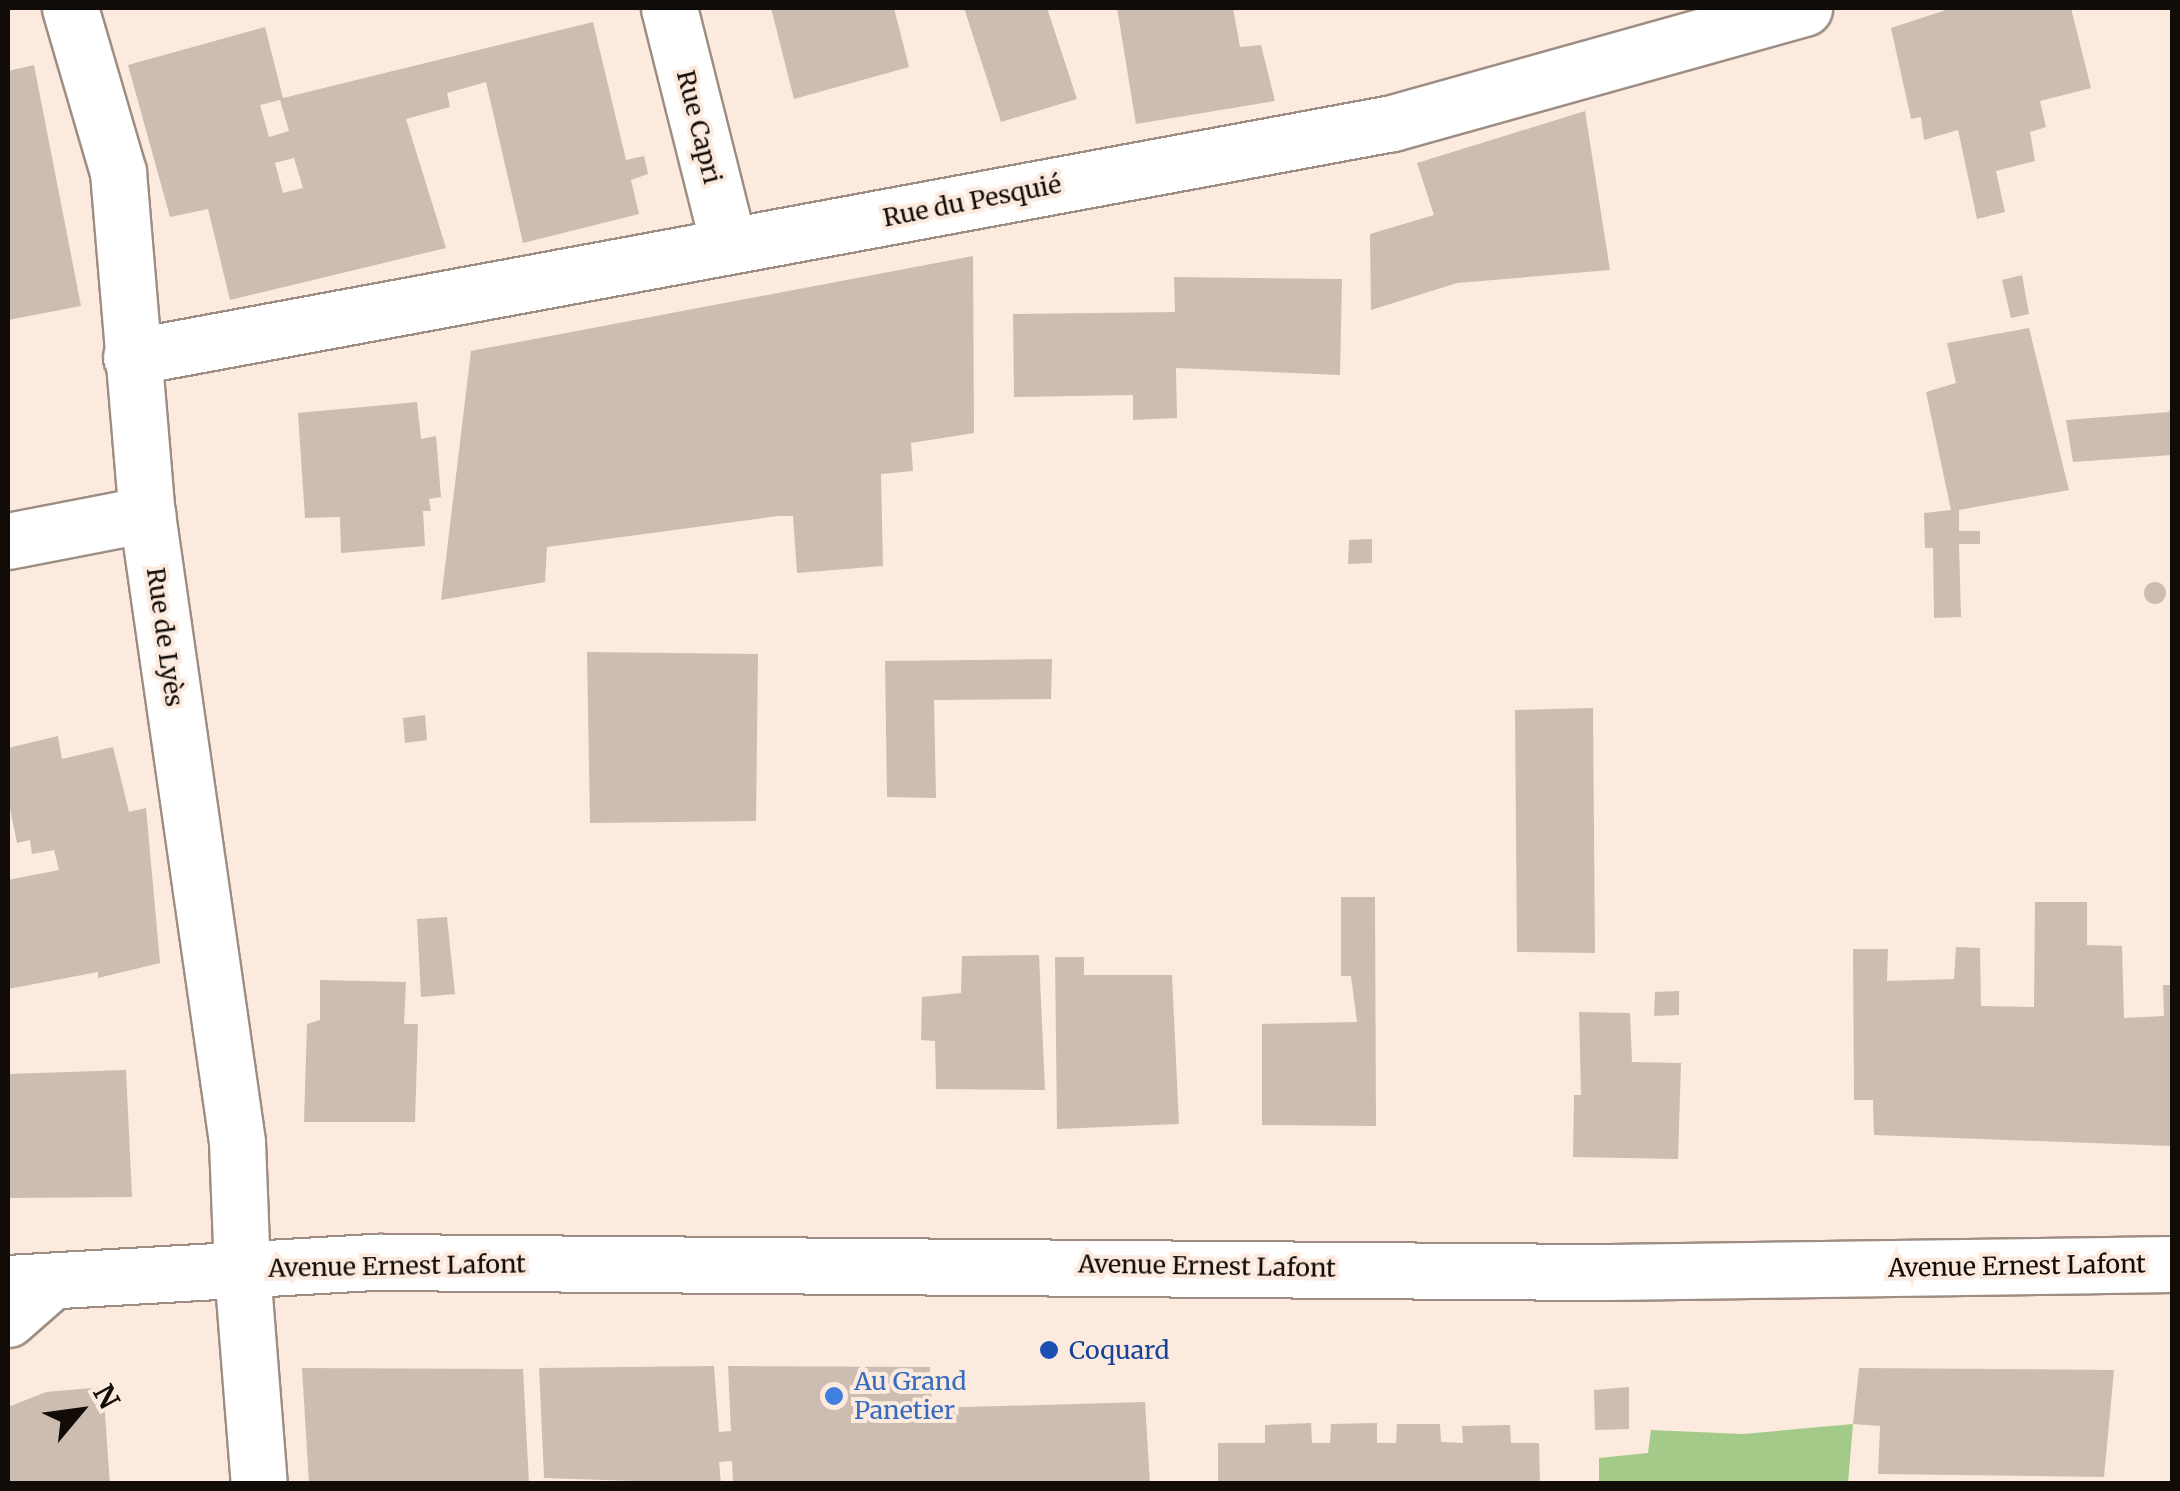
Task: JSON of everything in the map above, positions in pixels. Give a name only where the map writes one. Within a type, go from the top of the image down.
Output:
[{"type":"street","name":"Rue de Lyès","points":[[70,8],[118,172],[147,514],[236,1142],[260,1484]]},
{"type":"street","name":"Rue Capri","points":[[669,8],[729,246]]},
{"type":"street","name":"Rue du Pesquié","points":[[131,357],[1392,123],[1804,8]]},
{"type":"street","points":[[8,541],[147,514]]},
{"type":"street","name":"Avenue Ernest Lafont","points":[[28,1283],[397,1262],[1608,1272],[2172,1264]]},
{"type":"street","points":[[8,1319],[28,1283]]},
{"type":"green space","points":[[1853,1424],[1848,1483],[1599,1483],[1599,1458],[1648,1453],[1651,1430],[1743,1434]]},
{"type":"building","points":[[771,8],[894,8],[909,67],[794,99]]},
{"type":"building","points":[[964,8],[1047,8],[1077,99],[1001,122]]},
{"type":"building","points":[[1117,8],[1233,8],[1240,47],[1261,45],[1275,101],[1136,124]]},
{"type":"building","points":[[1952,8],[2071,8],[2091,88],[2040,101],[2046,127],[2030,132],[2035,161],[1996,171],[2005,212],[1977,219],[1958,130],[1924,140],[1921,117],[1911,119],[1891,28]]},
{"type":"building","points":[[593,22],[626,160],[644,156],[648,174],[631,180],[639,214],[523,243],[486,82],[447,93],[450,107],[406,119],[446,248],[230,300],[208,209],[170,217],[128,65],[265,27],[283,98]],"holes":[[[280,100],[289,131],[269,137],[260,105]],[[294,158],[303,188],[283,193],[275,163]]]},
{"type":"building","points":[[34,65],[81,306],[8,320],[8,71]]},
{"type":"building","points":[[1585,111],[1610,270],[1457,283],[1371,310],[1370,234],[1434,215],[1417,163]]},
{"type":"building","points":[[973,256],[974,433],[911,443],[913,471],[881,474],[883,566],[797,573],[793,516],[778,516],[547,547],[545,582],[441,600],[471,351]]},
{"type":"building","points":[[2022,275],[2029,314],[2011,318],[2002,280]]},
{"type":"building","points":[[1174,277],[1342,279],[1340,375],[1176,368],[1177,418],[1133,420],[1133,395],[1014,397],[1013,314],[1175,312]]},
{"type":"building","points":[[2029,328],[2069,490],[1959,510],[1959,531],[1980,531],[1980,544],[1959,544],[1961,617],[1934,618],[1933,548],[1925,548],[1924,513],[1951,510],[1926,392],[1956,383],[1947,343]]},
{"type":"building","points":[[2172,401],[2172,455],[2073,462],[2066,420],[2169,412]]},
{"type":"building","points":[[417,402],[421,439],[436,436],[441,497],[429,499],[431,511],[423,511],[425,546],[341,553],[340,517],[305,518],[298,413]]},
{"type":"building","points":[[1372,539],[1372,563],[1348,564],[1349,540]]},
{"type":"building","points":[[2155,582],[2163,585],[2163,601],[2155,604],[2147,601],[2144,593],[2147,585]]},
{"type":"building","points":[[587,652],[758,654],[756,821],[590,823]]},
{"type":"building","points":[[1052,659],[1051,699],[934,700],[936,798],[887,797],[885,661]]},
{"type":"building","points":[[1593,708],[1595,953],[1517,952],[1515,710]]},
{"type":"building","points":[[425,715],[427,740],[405,743],[403,718]]},
{"type":"building","points":[[58,736],[62,759],[113,747],[129,812],[146,808],[160,963],[98,978],[98,972],[8,989],[8,880],[59,870],[54,850],[32,854],[30,840],[17,843],[8,799],[8,748]]},
{"type":"building","points":[[1341,897],[1375,897],[1376,1126],[1262,1125],[1262,1024],[1357,1022],[1351,976],[1341,976]]},
{"type":"building","points":[[2035,902],[2087,902],[2087,945],[2122,946],[2124,1018],[2164,1016],[2163,985],[2172,985],[2172,1146],[1874,1135],[1873,1100],[1854,1100],[1853,949],[1888,949],[1887,981],[1954,979],[1956,947],[1980,948],[1981,1006],[2034,1007]]},
{"type":"building","points":[[447,917],[455,994],[421,997],[417,919]]},
{"type":"building","points":[[1039,955],[1045,1090],[936,1089],[935,1041],[921,1040],[922,997],[961,993],[962,956]]},
{"type":"building","points":[[1055,957],[1084,957],[1084,975],[1172,975],[1179,1124],[1057,1129]]},
{"type":"building","points":[[320,980],[406,982],[404,1024],[418,1024],[415,1122],[304,1122],[307,1024],[320,1020]]},
{"type":"building","points":[[1679,991],[1679,1015],[1654,1016],[1655,992]]},
{"type":"building","points":[[1579,1012],[1630,1013],[1632,1062],[1681,1063],[1678,1159],[1573,1157],[1574,1095],[1581,1095]]},
{"type":"building","points":[[126,1070],[132,1197],[8,1198],[8,1074]]},
{"type":"building","points":[[714,1366],[719,1432],[731,1431],[728,1366],[930,1367],[932,1408],[1145,1402],[1150,1484],[733,1484],[732,1461],[719,1462],[721,1484],[544,1478],[539,1368]]},
{"type":"building","points":[[302,1368],[523,1369],[529,1484],[309,1484]]},
{"type":"building","points":[[1859,1368],[2114,1370],[2104,1477],[1878,1474],[1880,1426],[1853,1424]]},
{"type":"building","points":[[103,1387],[110,1484],[8,1484],[8,1407],[46,1392]]},
{"type":"building","points":[[1629,1387],[1629,1429],[1595,1430],[1594,1390]]},
{"type":"building","points":[[1311,1423],[1312,1443],[1330,1443],[1331,1424],[1377,1423],[1377,1443],[1396,1443],[1397,1424],[1440,1424],[1441,1442],[1463,1443],[1462,1426],[1510,1425],[1511,1443],[1539,1443],[1540,1484],[1218,1484],[1218,1443],[1265,1443],[1265,1425]]},
{"type":"place","name":"Coquard","points":[[1049,1350]]},
{"type":"place","name":"Au Grand Panetier","points":[[834,1396]]}]
